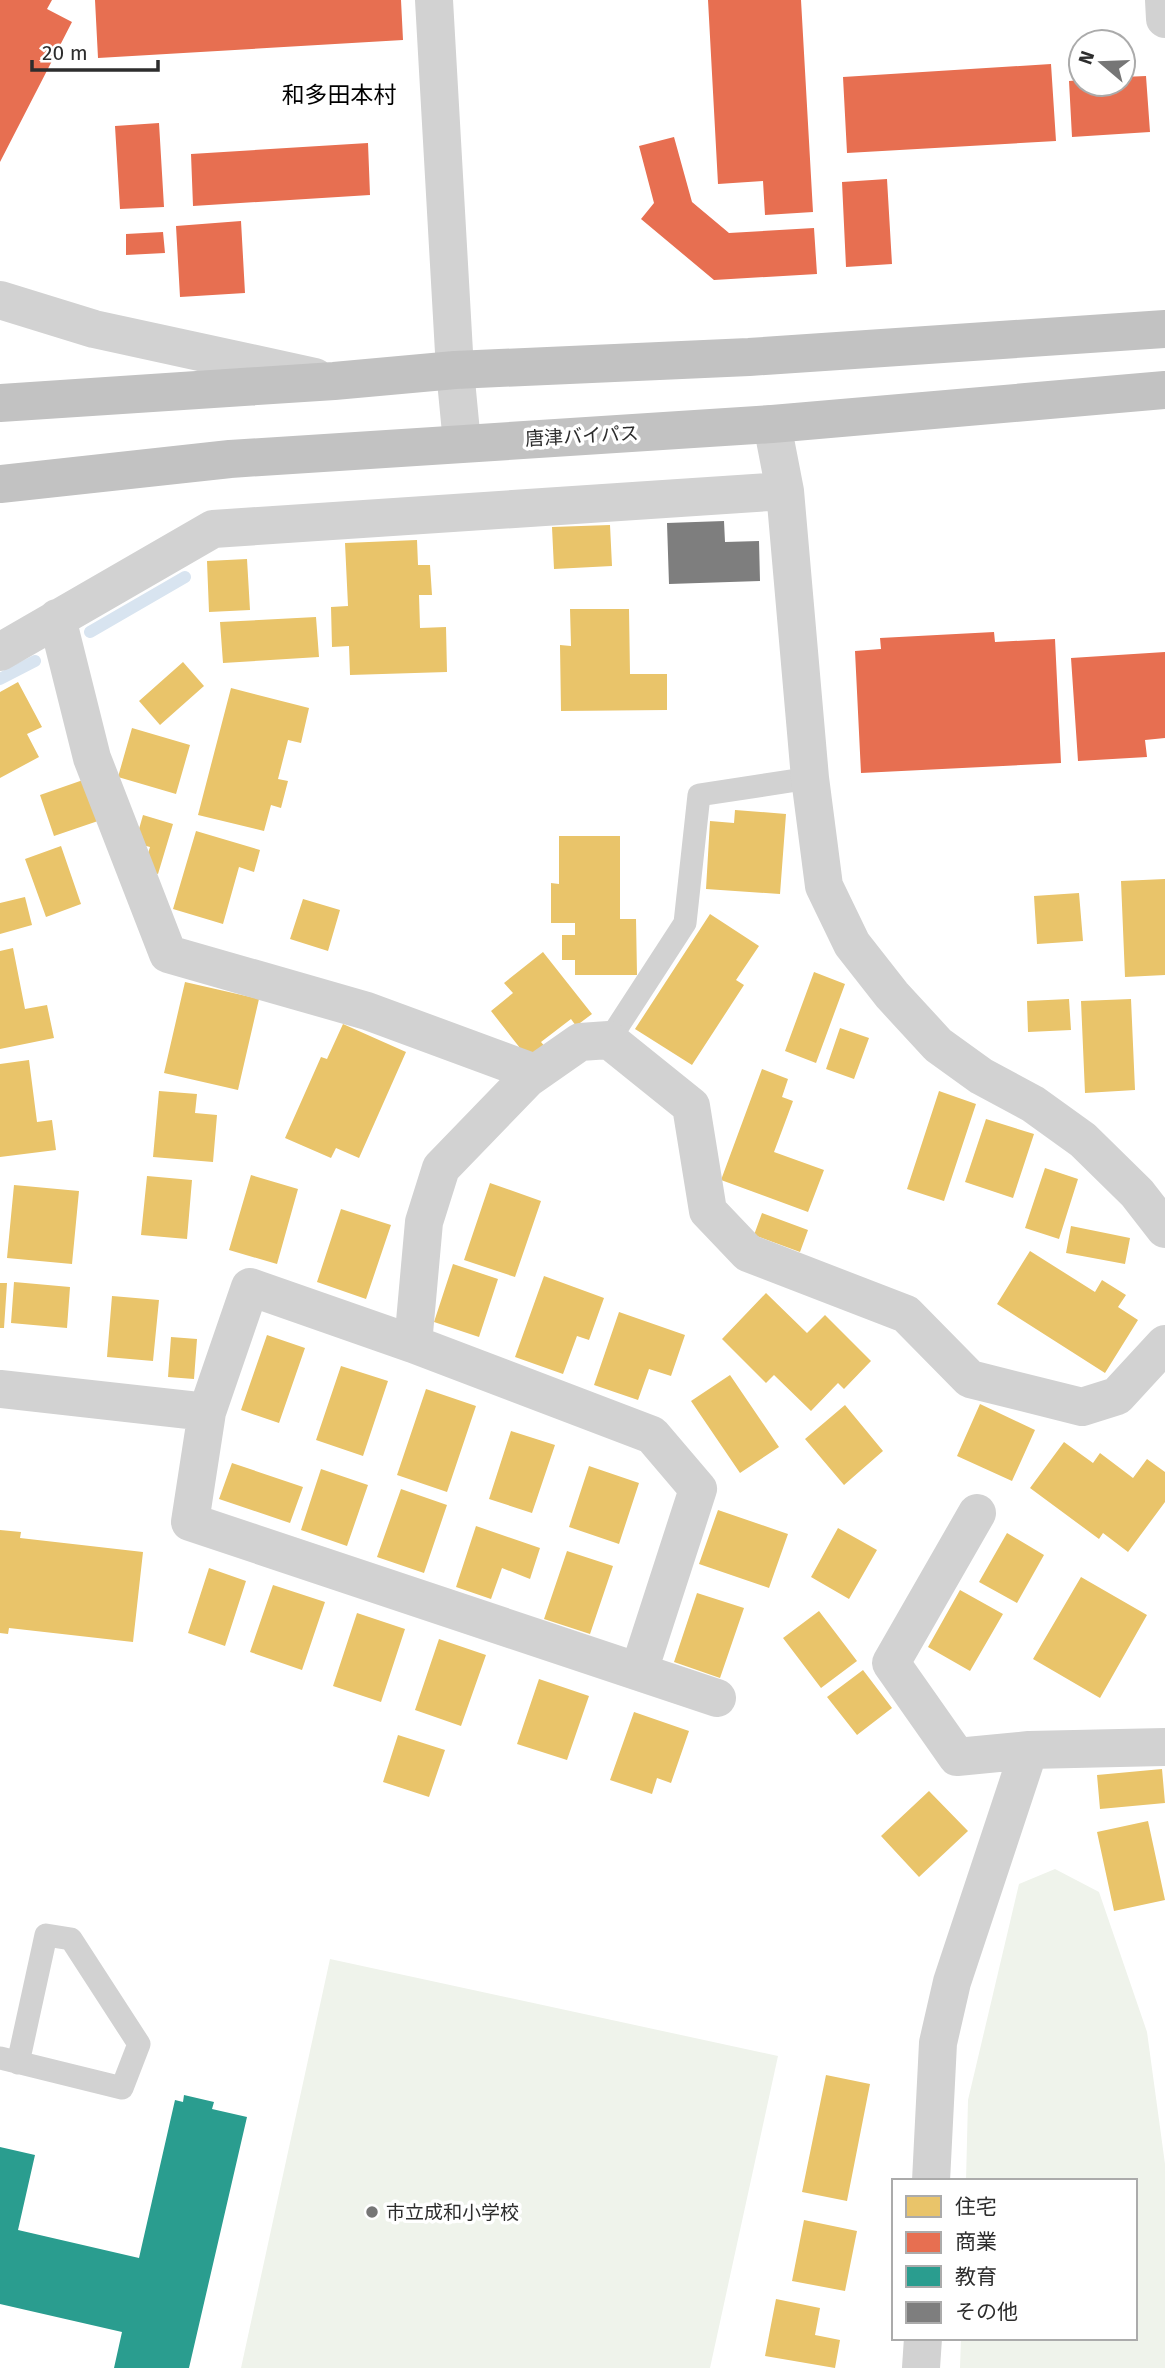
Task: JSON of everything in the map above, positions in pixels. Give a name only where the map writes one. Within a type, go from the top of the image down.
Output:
[{"type":"highway","points":[[0,403],[334,382],[455,370],[748,357],[1165,330]]},
{"type":"highway","name":"唐津バイパス","points":[[0,484],[230,459],[772,424],[1165,390]]},
{"type":"street","points":[[433,0],[455,370],[462,443]]},
{"type":"street","points":[[1164,0],[1165,19]]},
{"type":"street","points":[[0,300],[94,329],[334,382]]},
{"type":"street","points":[[772,424],[785,491],[810,779],[824,886],[852,944],[892,995],[938,1045],[981,1076],[1033,1104],[1083,1140],[1138,1193],[1165,1229]]},
{"type":"street","points":[[0,652],[213,529],[785,491]]},
{"type":"street","points":[[57,618],[92,758],[169,954],[367,1011],[535,1073]]},
{"type":"street","points":[[413,1344],[424,1222],[441,1168],[535,1073],[580,1042],[609,1040],[691,1106],[708,1211],[748,1253],[906,1314],[970,1379],[1082,1407],[1117,1396],[1165,1344]]},
{"type":"street","points":[[639,1671],[698,1489],[652,1435],[413,1344],[250,1287],[207,1412],[190,1522],[717,1698]]},
{"type":"street","points":[[0,1389],[207,1412]]},
{"type":"street","points":[[977,1513],[891,1663],[957,1757],[1029,1750],[1165,1747]]},
{"type":"street","points":[[931,2179],[938,2043],[949,1994],[1029,1750]]},
{"type":"street","points":[[921,2368],[923,2340]]},
{"type":"lane","points":[[609,1040],[685,923],[699,795],[810,779]]},
{"type":"lane","points":[[46,1936],[71,1940],[139,2044],[122,2088],[9,2060],[46,1936]]},
{"type":"shaded area","points":[[1055,1869],[1099,1892],[1147,2032],[1165,2164],[1165,2368],[960,2368],[961,2340],[1137,2340],[1137,2179],[966,2179],[968,2100],[1019,1884]]},
{"type":"shaded area","points":[[330,1959],[778,2056],[710,2368],[241,2368]]},
{"type":"building: 住宅","points":[[610,525],[612,566],[554,569],[552,527]]},
{"type":"building: 住宅","points":[[417,540],[418,565],[430,565],[432,595],[419,595],[420,628],[446,627],[447,672],[350,675],[349,646],[332,647],[331,607],[348,606],[345,543]]},
{"type":"building: 住宅","points":[[247,559],[250,610],[209,612],[207,561]]},
{"type":"building: 住宅","points":[[570,609],[629,609],[630,674],[667,674],[667,710],[561,711],[560,645],[571,646]]},
{"type":"building: 住宅","points":[[316,617],[319,657],[223,663],[220,622]]},
{"type":"building: 住宅","points":[[183,662],[204,686],[160,725],[139,701]]},
{"type":"building: 住宅","points":[[18,682],[42,727],[27,734],[39,757],[0,778],[0,692]]},
{"type":"building: 住宅","points":[[231,688],[309,708],[301,743],[288,740],[278,779],[288,781],[281,808],[271,805],[264,831],[198,815]]},
{"type":"building: 住宅","points":[[132,728],[190,745],[176,794],[118,777]]},
{"type":"building: 住宅","points":[[83,780],[98,821],[54,836],[40,795]]},
{"type":"building: 住宅","points":[[735,810],[786,814],[780,894],[706,889],[710,821],[734,823]]},
{"type":"building: 住宅","points":[[143,815],[173,824],[158,874],[143,869],[150,847],[135,843]]},
{"type":"building: 住宅","points":[[196,831],[260,850],[254,872],[239,867],[223,924],[173,909]]},
{"type":"building: 住宅","points":[[559,836],[620,836],[620,919],[636,919],[637,975],[575,975],[575,960],[562,960],[562,935],[575,935],[575,923],[551,923],[551,883],[559,884]]},
{"type":"building: 住宅","points":[[61,846],[81,904],[46,917],[25,859]]},
{"type":"building: 住宅","points":[[1165,879],[1165,975],[1125,977],[1121,881]]},
{"type":"building: 住宅","points":[[1079,893],[1083,941],[1037,944],[1034,896]]},
{"type":"building: 住宅","points":[[25,897],[32,925],[0,934],[0,903]]},
{"type":"building: 住宅","points":[[303,899],[340,910],[328,951],[290,939]]},
{"type":"building: 住宅","points":[[710,914],[759,946],[736,980],[744,985],[692,1065],[635,1029]]},
{"type":"building: 住宅","points":[[13,948],[25,1009],[47,1005],[54,1038],[0,1049],[0,951]]},
{"type":"building: 住宅","points":[[543,952],[592,1014],[576,1026],[571,1019],[541,1042],[547,1049],[531,1062],[491,1011],[513,993],[504,983]]},
{"type":"building: 住宅","points":[[814,972],[845,984],[816,1063],[785,1051]]},
{"type":"building: 住宅","points":[[185,982],[259,999],[238,1090],[164,1073]]},
{"type":"building: 住宅","points":[[1069,999],[1071,1030],[1028,1032],[1027,1001]]},
{"type":"building: 住宅","points":[[1131,999],[1135,1090],[1085,1093],[1081,1001]]},
{"type":"building: 住宅","points":[[343,1024],[406,1052],[359,1158],[336,1148],[331,1158],[285,1138],[321,1057],[327,1059]]},
{"type":"building: 住宅","points":[[840,1028],[869,1038],[854,1079],[826,1069]]},
{"type":"building: 住宅","points":[[29,1060],[37,1122],[52,1120],[56,1150],[0,1157],[0,1064]]},
{"type":"building: 住宅","points":[[762,1069],[788,1079],[782,1097],[793,1101],[774,1152],[824,1170],[808,1212],[721,1180]]},
{"type":"building: 住宅","points":[[159,1091],[197,1094],[195,1113],[217,1115],[213,1162],[153,1157]]},
{"type":"building: 住宅","points":[[939,1091],[976,1104],[944,1201],[907,1189]]},
{"type":"building: 住宅","points":[[986,1119],[1034,1134],[1013,1198],[965,1182]]},
{"type":"building: 住宅","points":[[1045,1168],[1078,1179],[1059,1239],[1025,1228]]},
{"type":"building: 住宅","points":[[251,1175],[298,1189],[277,1264],[229,1250]]},
{"type":"building: 住宅","points":[[147,1176],[192,1180],[187,1239],[141,1235]]},
{"type":"building: 住宅","points":[[490,1183],[541,1201],[515,1277],[464,1260]]},
{"type":"building: 住宅","points":[[14,1185],[79,1191],[72,1264],[7,1258]]},
{"type":"building: 住宅","points":[[341,1209],[391,1225],[366,1299],[317,1282]]},
{"type":"building: 住宅","points":[[762,1213],[808,1230],[800,1252],[754,1235]]},
{"type":"building: 住宅","points":[[1071,1226],[1130,1238],[1125,1264],[1066,1253]]},
{"type":"building: 住宅","points":[[1030,1251],[1095,1292],[1102,1280],[1126,1295],[1118,1307],[1138,1320],[1105,1373],[997,1304]]},
{"type":"building: 住宅","points":[[453,1264],[498,1279],[479,1337],[434,1322]]},
{"type":"building: 住宅","points":[[544,1276],[604,1298],[589,1340],[577,1336],[563,1374],[515,1357]]},
{"type":"building: 住宅","points":[[14,1282],[70,1287],[67,1328],[11,1323]]},
{"type":"building: 住宅","points":[[0,1283],[7,1283],[4,1328],[0,1328]]},
{"type":"building: 住宅","points":[[766,1293],[807,1333],[825,1315],[871,1361],[844,1389],[838,1383],[811,1411],[774,1375],[766,1383],[722,1339]]},
{"type":"building: 住宅","points":[[112,1296],[159,1300],[153,1361],[107,1357]]},
{"type":"building: 住宅","points":[[619,1312],[685,1335],[671,1376],[649,1369],[638,1400],[594,1385]]},
{"type":"building: 住宅","points":[[267,1335],[305,1348],[279,1423],[241,1410]]},
{"type":"building: 住宅","points":[[171,1337],[197,1339],[194,1379],[168,1377]]},
{"type":"building: 住宅","points":[[341,1366],[388,1381],[363,1456],[316,1440]]},
{"type":"building: 住宅","points":[[730,1375],[779,1447],[740,1473],[691,1401]]},
{"type":"building: 住宅","points":[[426,1389],[476,1406],[447,1492],[397,1475]]},
{"type":"building: 住宅","points":[[980,1404],[1035,1430],[1012,1481],[957,1456]]},
{"type":"building: 住宅","points":[[845,1405],[883,1451],[844,1485],[805,1439]]},
{"type":"building: 住宅","points":[[511,1431],[555,1445],[532,1513],[489,1499]]},
{"type":"building: 住宅","points":[[1064,1442],[1093,1463],[1100,1453],[1133,1478],[1147,1459],[1165,1472],[1165,1502],[1128,1552],[1103,1533],[1099,1539],[1030,1488]]},
{"type":"building: 住宅","points":[[232,1463],[303,1487],[290,1523],[219,1499]]},
{"type":"building: 住宅","points":[[589,1466],[639,1483],[619,1544],[569,1527]]},
{"type":"building: 住宅","points":[[321,1469],[368,1485],[347,1546],[301,1530]]},
{"type":"building: 住宅","points":[[401,1489],[447,1505],[424,1573],[377,1557]]},
{"type":"building: 住宅","points":[[718,1510],[788,1534],[769,1588],[699,1564]]},
{"type":"building: 住宅","points":[[476,1526],[540,1548],[530,1579],[502,1568],[491,1599],[456,1587]]},
{"type":"building: 住宅","points":[[838,1528],[877,1550],[849,1599],[811,1577]]},
{"type":"building: 住宅","points":[[0,1530],[21,1532],[20,1538],[143,1552],[133,1642],[9,1628],[8,1634],[0,1633]]},
{"type":"building: 住宅","points":[[1007,1533],[1044,1555],[1017,1603],[979,1582]]},
{"type":"building: 住宅","points":[[567,1551],[613,1566],[590,1634],[544,1619]]},
{"type":"building: 住宅","points":[[209,1568],[246,1581],[225,1646],[188,1633]]},
{"type":"building: 住宅","points":[[1081,1577],[1147,1615],[1100,1698],[1033,1659]]},
{"type":"building: 住宅","points":[[273,1585],[325,1602],[302,1670],[250,1652]]},
{"type":"building: 住宅","points":[[960,1590],[1003,1614],[970,1671],[928,1647]]},
{"type":"building: 住宅","points":[[697,1593],[744,1608],[720,1678],[674,1662]]},
{"type":"building: 住宅","points":[[819,1611],[857,1661],[821,1688],[783,1638]]},
{"type":"building: 住宅","points":[[357,1613],[405,1629],[381,1702],[333,1686]]},
{"type":"building: 住宅","points":[[439,1639],[486,1655],[461,1726],[415,1710]]},
{"type":"building: 住宅","points":[[863,1670],[892,1708],[857,1735],[827,1697]]},
{"type":"building: 住宅","points":[[539,1679],[589,1696],[567,1760],[517,1744]]},
{"type":"building: 住宅","points":[[634,1712],[689,1731],[671,1783],[657,1778],[652,1794],[610,1780]]},
{"type":"building: 住宅","points":[[398,1735],[445,1750],[429,1797],[383,1782]]},
{"type":"building: 住宅","points":[[1162,1769],[1165,1803],[1100,1809],[1097,1775]]},
{"type":"building: 住宅","points":[[929,1791],[968,1831],[919,1877],[881,1836]]},
{"type":"building: 住宅","points":[[1148,1821],[1165,1900],[1114,1911],[1097,1832]]},
{"type":"building: 住宅","points":[[826,2075],[870,2084],[847,2201],[802,2192]]},
{"type":"building: 住宅","points":[[804,2220],[857,2231],[845,2291],[792,2281]]},
{"type":"building: 住宅","points":[[776,2299],[820,2308],[815,2335],[840,2340],[835,2368],[765,2356]]},
{"type":"building: 商業","points":[[0,0],[52,0],[47,9],[72,22],[0,162]]},
{"type":"building: 商業","points":[[95,0],[401,0],[403,40],[98,58]]},
{"type":"building: 商業","points":[[708,0],[801,0],[813,212],[765,215],[763,181],[718,184]]},
{"type":"building: 商業","points":[[1051,64],[1056,141],[847,153],[843,77]]},
{"type":"building: 商業","points":[[1137,76],[1146,76],[1150,132],[1072,137],[1070,98],[1137,98]]},
{"type":"building: 商業","points":[[159,123],[164,207],[120,209],[115,126]]},
{"type":"building: 商業","points":[[674,137],[692,202],[729,233],[814,228],[817,274],[714,280],[641,219],[654,203],[639,146]]},
{"type":"building: 商業","points":[[368,143],[370,195],[193,206],[191,154]]},
{"type":"building: 商業","points":[[887,179],[892,264],[846,267],[842,182]]},
{"type":"building: 商業","points":[[241,221],[245,293],[180,297],[176,226]]},
{"type":"building: 商業","points":[[163,232],[165,253],[126,255],[126,234]]},
{"type":"building: 商業","points":[[994,632],[995,642],[1055,639],[1061,763],[861,773],[855,651],[881,649],[880,638]]},
{"type":"building: 商業","points":[[1165,652],[1165,738],[1145,740],[1147,757],[1078,761],[1071,658]]},
{"type":"building: 教育","points":[[184,2095],[214,2102],[212,2109],[247,2117],[189,2368],[114,2368],[122,2332],[0,2304],[0,2147],[35,2155],[18,2230],[139,2258],[175,2100],[183,2102]]},
{"type":"building: その他","points":[[724,521],[725,542],[759,541],[760,581],[669,584],[667,523]]},
{"type":"waterway","points":[[90,632],[185,577]]},
{"type":"waterway","points":[[0,679],[35,661]]},
{"type":"place","name":"市立成和小学校","points":[[372,2212]]},
{"type":"district","name":"和多田本村","points":[[339,95]]}]
